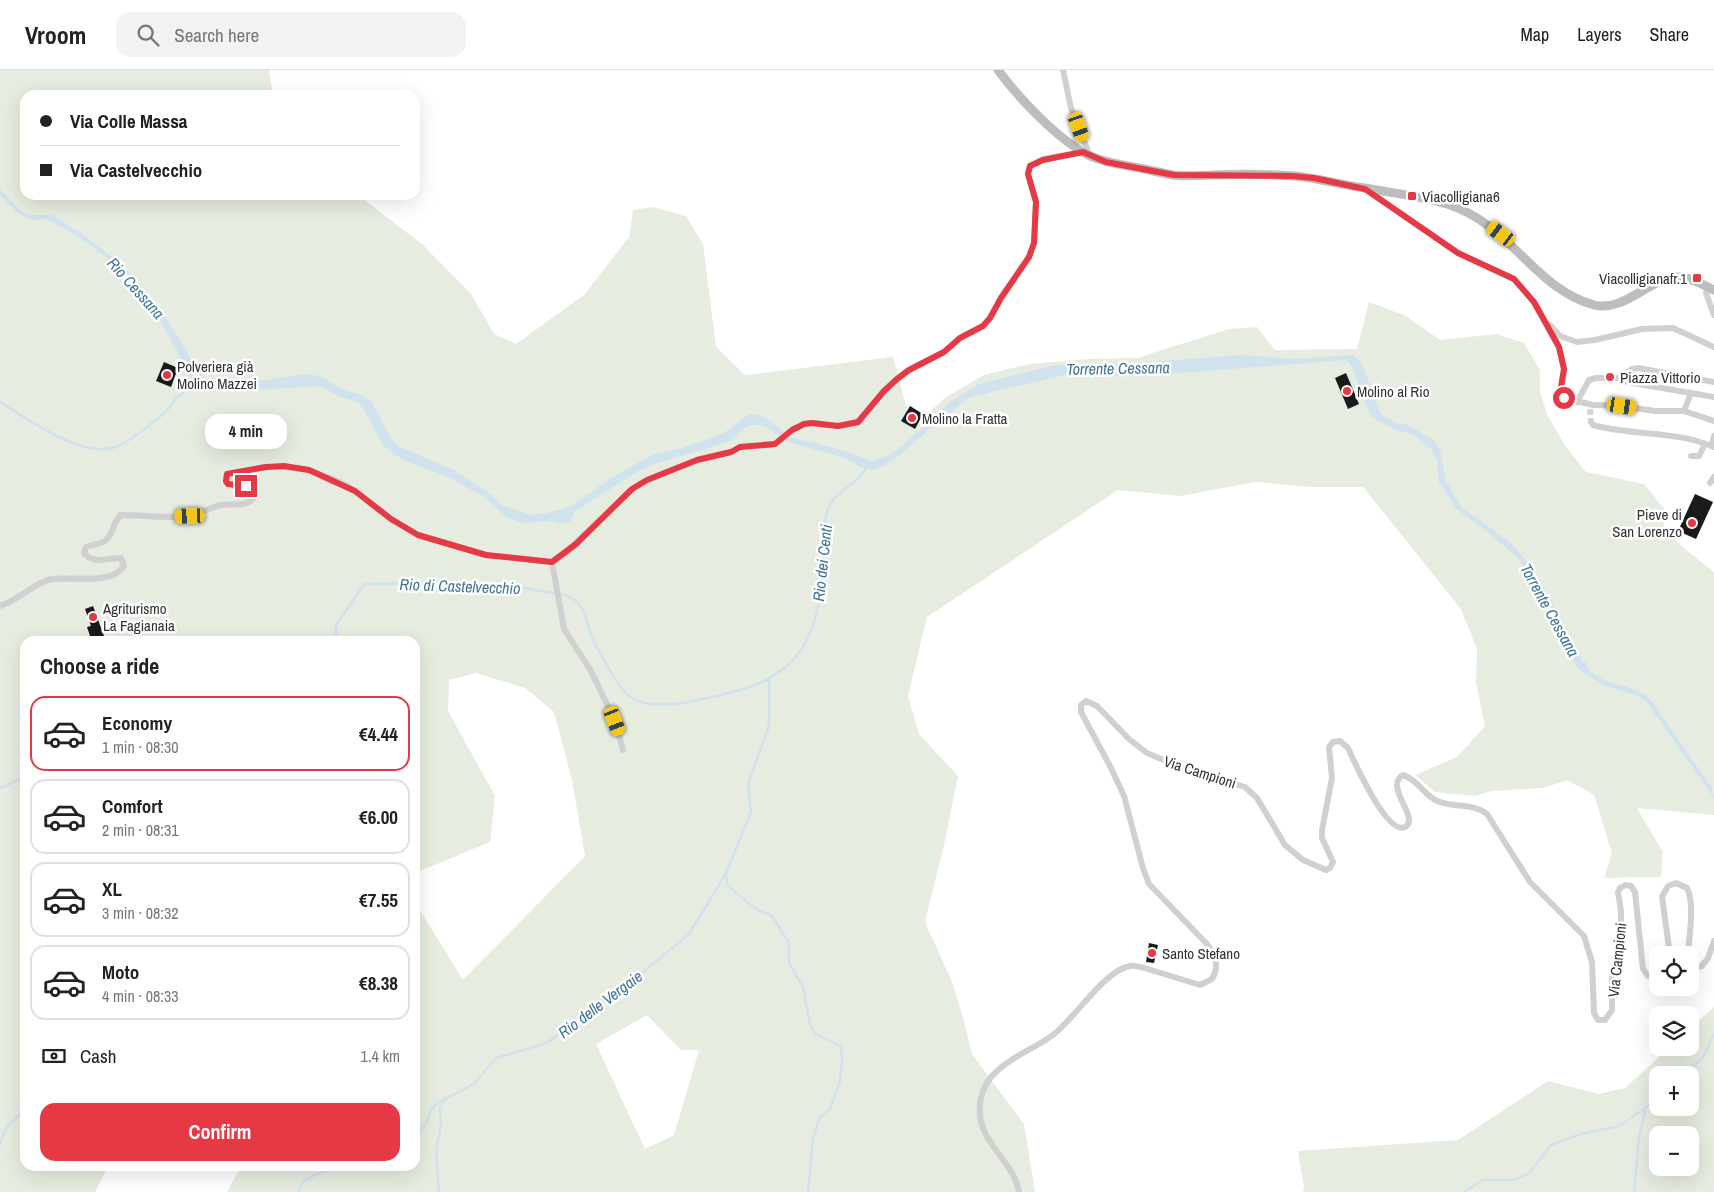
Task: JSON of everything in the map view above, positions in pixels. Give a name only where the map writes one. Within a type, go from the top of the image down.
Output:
[{"type":"street","points":[[998,70],[1050,126],[1087,154],[1106,162],[1174,175],[1297,176],[1365,189],[1392,192],[1448,204],[1479,218],[1501,234],[1543,276],[1577,298],[1594,305],[1615,304],[1672,278],[1686,279],[1711,289],[1706,293],[1714,315]]},
{"type":"street","points":[[1063,70],[1071,108],[1087,154]]},
{"type":"street","points":[[0,606],[50,579],[114,575],[124,566],[121,558],[95,560],[88,558],[84,553],[86,547],[98,545],[106,540],[112,533],[118,517],[121,515],[150,518],[190,516],[222,505],[237,506],[248,503],[256,494],[254,489],[228,484],[226,481],[227,474],[266,467],[284,466],[309,470],[340,482],[368,500],[391,519],[418,535],[486,555],[552,562],[576,544],[632,489],[647,480],[697,460],[731,452],[740,447],[775,444],[792,430],[812,423],[838,426],[858,422],[884,391],[897,379],[909,370],[944,352],[960,338],[985,324],[1024,267],[1032,251],[1035,234],[1036,202],[1028,174],[1030,166],[1043,160],[1087,154]]},
{"type":"street","points":[[1365,189],[1458,253],[1514,279],[1534,302],[1562,355],[1564,374],[1560,394],[1564,398],[1591,407],[1684,411],[1714,421]]},
{"type":"street","points":[[1544,320],[1560,336],[1577,342],[1595,340],[1642,329],[1673,328],[1714,347]]},
{"type":"street","points":[[1620,378],[1632,369],[1638,368],[1714,382]]},
{"type":"street","points":[[1577,402],[1589,380],[1596,378],[1620,378],[1627,382],[1714,397]]},
{"type":"street","points":[[1684,411],[1692,393]]},
{"type":"street","points":[[1591,422],[1592,425],[1611,430],[1664,433],[1710,446]]},
{"type":"street","points":[[1691,456],[1700,456],[1710,446],[1714,436]]},
{"type":"street","points":[[1710,483],[1714,477]]},
{"type":"street","points":[[552,562],[564,630],[581,655],[615,721],[624,750]]},
{"type":"street","name":"Via Campioni","points":[[1019,1192],[1010,1170],[989,1142],[980,1117],[982,1092],[992,1076],[1012,1060],[1058,1031],[1097,989],[1124,968],[1131,965],[1142,967],[1200,985],[1212,979],[1217,967],[1214,954],[1207,944],[1155,891],[1145,877],[1124,796],[1081,712],[1081,705],[1086,701],[1097,706],[1147,753],[1185,769],[1245,787],[1257,798],[1286,845],[1303,860],[1322,869],[1330,868],[1333,862],[1322,838],[1332,778],[1330,748],[1333,742],[1337,740],[1344,743],[1384,816],[1396,827],[1402,828],[1407,826],[1409,821],[1409,815],[1399,794],[1397,783],[1398,778],[1403,775],[1410,777],[1426,794],[1436,800],[1483,811],[1490,818],[1530,882],[1584,936],[1591,954],[1594,1013],[1598,1020],[1605,1020],[1612,1010],[1612,978],[1619,953],[1621,931],[1621,911],[1618,892],[1625,885],[1631,886],[1635,892],[1643,968],[1649,976]]},
{"type":"street","points":[[1669,946],[1662,897],[1668,886],[1676,883],[1687,888],[1689,896],[1691,912],[1689,946]]},
{"type":"street","points":[[1699,967],[1702,966],[1708,958],[1714,941]]},
{"type":"shaded area","points":[[0,70],[269,70],[272,90],[20,90],[20,200],[364,200],[423,245],[471,294],[494,334],[516,344],[584,295],[629,237],[633,210],[653,207],[686,216],[703,244],[716,347],[745,375],[893,357],[912,428],[945,398],[984,375],[1029,364],[1090,359],[1137,358],[1229,329],[1257,327],[1275,350],[1357,349],[1369,302],[1406,316],[1440,340],[1497,334],[1524,343],[1540,370],[1540,392],[1547,414],[1566,447],[1586,472],[1644,484],[1665,510],[1664,528],[1687,551],[1714,572],[1714,815],[1637,808],[1663,852],[1661,877],[1604,878],[1612,853],[1594,795],[1567,780],[1543,788],[1491,791],[1476,796],[1435,792],[1415,775],[1457,757],[1485,726],[1476,683],[1477,649],[1461,609],[1363,487],[1312,487],[1256,482],[1180,496],[1118,490],[927,617],[908,696],[919,734],[958,776],[944,845],[925,922],[952,982],[972,1054],[1024,1124],[1035,1192],[227,1192],[238,1171],[420,1171],[420,910],[463,980],[585,856],[572,780],[554,712],[525,688],[476,673],[449,680],[448,711],[495,796],[490,842],[420,871],[420,636],[20,636],[20,1171],[106,1171],[95,1192],[0,1192]],"holes":[[[647,1015],[681,1050],[699,1050],[674,1135],[645,1149],[596,1044]]]},
{"type":"shaded area","points":[[1714,1007],[1714,1192],[1303,1192],[1304,1187],[1298,1151],[1458,1140],[1548,1081],[1599,1094],[1625,1088],[1649,1066],[1649,1116],[1699,1116],[1699,1066],[1649,1066],[1660,1056],[1699,1056],[1699,1021]]},
{"type":"water","name":"Torrente Cessana","points":[[0,189],[19,209],[28,215],[52,215],[79,232],[117,261],[137,281],[161,310],[204,379],[219,382],[251,382],[308,374],[323,377],[343,390],[359,394],[372,402],[390,437],[398,446],[454,470],[492,495],[501,505],[531,515],[570,507],[611,478],[654,454],[682,448],[724,433],[749,414],[765,417],[790,437],[845,451],[872,461],[891,454],[906,443],[949,403],[979,384],[1051,366],[1101,363],[1126,364],[1242,355],[1294,359],[1353,355],[1360,361],[1364,369],[1380,413],[1395,423],[1408,425],[1435,441],[1440,450],[1446,481],[1462,508],[1511,543],[1527,562],[1544,587],[1583,662],[1587,661],[1587,668],[1602,679],[1635,690],[1650,699],[1712,788],[1714,798],[1646,701],[1638,696],[1606,686],[1578,669],[1543,598],[1530,583],[1520,560],[1494,537],[1457,509],[1439,482],[1437,460],[1431,449],[1412,434],[1398,431],[1371,417],[1350,363],[1345,360],[1166,374],[1113,376],[1082,371],[970,397],[901,454],[882,467],[872,470],[860,467],[845,458],[789,442],[763,425],[751,425],[743,429],[730,441],[652,465],[630,476],[574,512],[571,521],[563,524],[551,521],[523,523],[508,518],[484,497],[451,478],[395,455],[383,445],[363,408],[356,401],[340,397],[319,386],[242,391],[207,388],[193,382],[157,314],[141,293],[106,257],[76,235],[47,219],[32,219],[20,214],[0,195]]},
{"type":"building","name":"Polveriera già Molino Mazzei","points":[[164,362],[178,368],[171,387],[156,381]]},
{"type":"building","name":"Molino al Rio","points":[[1346,373],[1359,404],[1348,409],[1335,378]]},
{"type":"building","name":"Molino la Fratta","points":[[910,406],[923,414],[915,429],[901,421]]},
{"type":"building","name":"Pieve di San Lorenzo","points":[[1695,494],[1713,502],[1696,539],[1678,531]]},
{"type":"building","name":"Agriturismo La Fagianaia","points":[[93,606],[104,636],[90,636],[87,627],[91,626],[85,609]]},
{"type":"building","name":"Santo Stefano","points":[[1149,943],[1158,945],[1154,963],[1146,962]]},
{"type":"waterway","points":[[0,402],[57,436],[89,448],[104,449],[118,446],[144,430],[167,410],[176,398],[197,381]]},
{"type":"waterway","name":"Rio di Castelvecchio","points":[[336,636],[336,625],[364,584],[475,583],[519,587],[563,595],[575,600],[584,612],[593,640],[616,681],[629,696],[639,701],[649,704],[672,704],[741,690],[774,675],[793,660],[801,650],[812,628],[819,601],[825,549],[826,515],[829,507],[839,494],[857,479],[867,467]]},
{"type":"waterway","name":"Rio dei Centi","points":[[769,680],[769,726],[748,784],[751,812],[726,873],[727,885],[757,910],[771,915],[789,943],[789,963],[803,987],[810,1024],[815,1033],[841,1047],[840,1081],[830,1109],[819,1118],[813,1139],[808,1192]]},
{"type":"waterway","points":[[0,788],[20,779]]},
{"type":"waterway","name":"Rio delle Vergaie","points":[[420,1131],[437,1103],[474,1084],[496,1058],[547,1043],[652,965],[689,934],[725,875]]},
{"type":"waterway","points":[[1692,1066],[1702,1059],[1714,1034]]},
{"type":"waterway","points":[[439,1192],[436,1151],[441,1126],[440,1109],[445,1098]]},
{"type":"waterway","points":[[1464,1192],[1483,1180],[1515,1180],[1529,1173],[1551,1145],[1581,1134],[1619,1126],[1649,1105]]},
{"type":"waterway","points":[[1634,1192],[1639,1138],[1645,1110]]},
{"type":"waterway","points":[[0,1144],[7,1126],[20,1115]]},
{"type":"waterway","points":[[299,1192],[304,1181],[326,1171]]},
{"type":"tunnel","points":[[1590,409],[1591,422]]},
{"type":"place","name":"Viacolligiana6","points":[[1412,196]]},
{"type":"place","name":"Viacolligianafr.1","points":[[1697,278]]},
{"type":"place","name":"Polveriera già Molino Mazzei","points":[[167,375]]},
{"type":"place","name":"Piazza Vittorio","points":[[1610,377]]},
{"type":"place","name":"Molino al Rio","points":[[1347,391]]},
{"type":"place","name":"Molino la Fratta","points":[[912,418]]},
{"type":"place","name":"Pieve di San Lorenzo","points":[[1692,523]]},
{"type":"place","name":"Agriturismo La Fagianaia","points":[[93,617]]},
{"type":"place","name":"Santo Stefano","points":[[1152,953]]},
{"type":"route","points":[[246,486],[228,484],[226,481],[227,474],[230,472],[284,466],[309,470],[340,482],[368,500],[391,519],[418,535],[486,555],[502,555],[552,562],[565,553],[624,496],[641,484],[697,460],[731,452],[740,447],[775,444],[792,430],[804,424],[846,426],[854,424],[862,419],[884,391],[897,379],[909,370],[944,352],[960,338],[983,326],[1024,267],[1032,251],[1035,234],[1036,202],[1028,174],[1030,166],[1037,161],[1083,152],[1106,162],[1174,175],[1292,176],[1314,178],[1365,189],[1458,253],[1514,279],[1534,302],[1559,347],[1564,369],[1564,379],[1560,394],[1564,398]]},
{"type":"water label","name":"Rio Cessana","points":[[136,288]]}]
